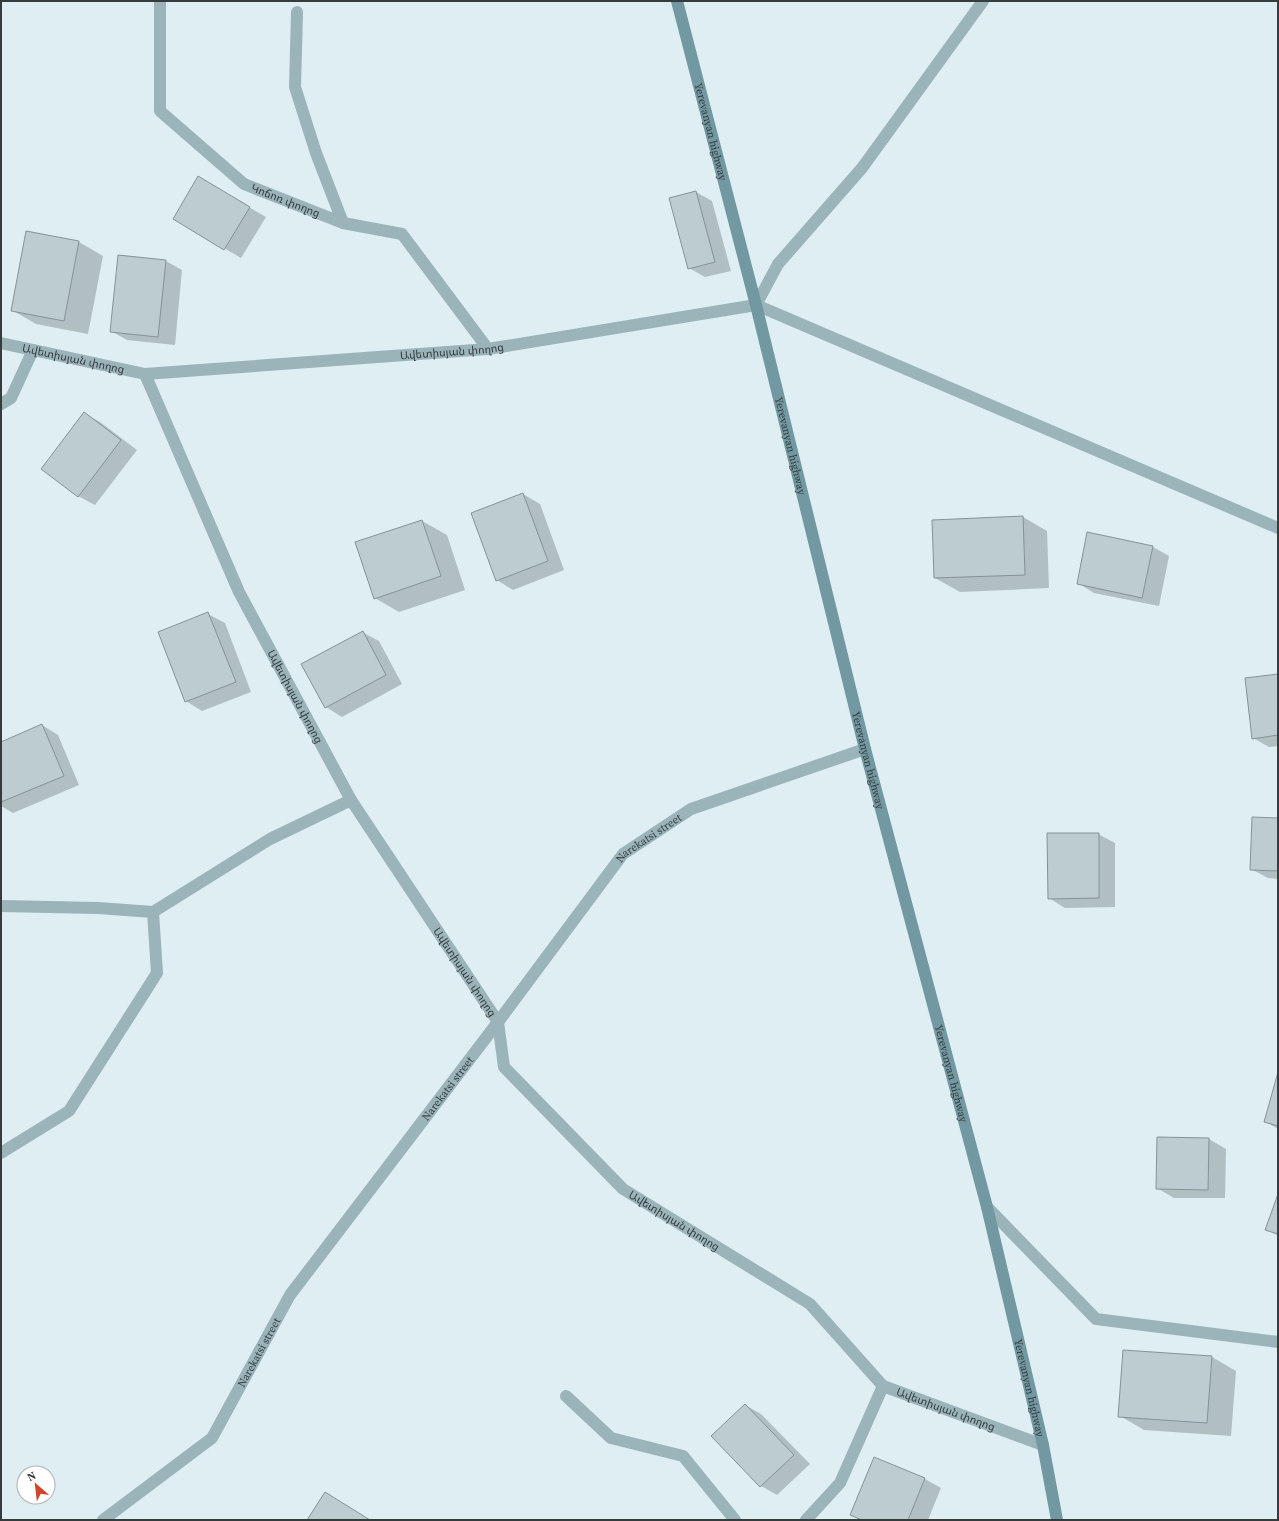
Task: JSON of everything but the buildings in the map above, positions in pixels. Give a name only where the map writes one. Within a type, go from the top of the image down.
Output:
[{"type":"street","name":"Կոճոռ փողոց","points":[[160,1],[160,111],[244,184],[343,223],[402,234],[488,349]]},
{"type":"street","name":"Yerevanyan highway","points":[[677,1],[756,305],[865,749],[988,1208],[1043,1445],[1057,1520]]},
{"type":"street","points":[[983,1],[862,168],[778,264],[756,305],[1278,528]]},
{"type":"street","points":[[297,12],[295,86],[316,153],[343,223]]},
{"type":"street","name":"Ավետիսյան փողոց","points":[[1,343],[145,374],[488,349],[756,305]]},
{"type":"street","points":[[1,404],[11,398],[33,350]]},
{"type":"street","name":"Ավետիսյան փողոց","points":[[145,374],[239,592],[351,800],[498,1022],[504,1067],[623,1189],[810,1304],[883,1386],[1043,1445]]},
{"type":"street","name":"Narekatsi street","points":[[103,1520],[212,1438],[290,1295],[498,1022],[623,854],[691,809],[865,749]]},
{"type":"street","points":[[1,906],[98,908],[153,912],[270,839],[351,800]]},
{"type":"street","points":[[1,1153],[69,1111],[156,973],[153,912]]},
{"type":"street","points":[[988,1208],[1096,1319],[1278,1342]]},
{"type":"street","points":[[806,1520],[840,1483],[883,1386]]},
{"type":"street","points":[[566,1396],[611,1438],[683,1456],[735,1520]]}]
